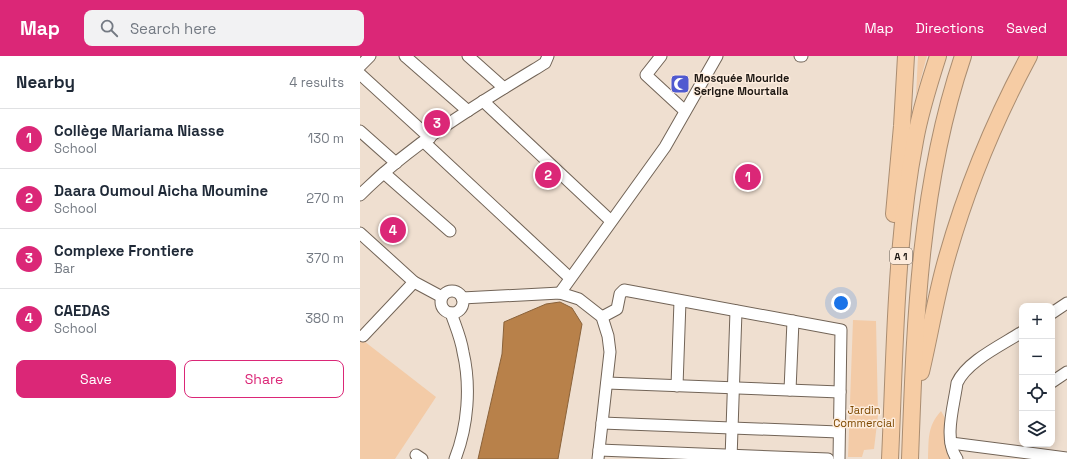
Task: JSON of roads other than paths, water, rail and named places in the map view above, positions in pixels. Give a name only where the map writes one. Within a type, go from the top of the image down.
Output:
[{"type":"highway","points":[[897,300],[894,259],[894,208],[902,126],[906,56]]},
{"type":"highway","name":"A 1","points":[[890,459],[897,300],[903,225],[915,140],[938,56]]},
{"type":"highway","name":"A 1","points":[[910,459],[914,352],[924,232],[940,138],[963,56]]},
{"type":"highway","name":"A 1","points":[[911,429],[934,312],[959,218],[988,140],[1029,56]]},
{"type":"street","points":[[360,66],[370,56]]},
{"type":"street","points":[[404,56],[468,111]]},
{"type":"street","points":[[468,56],[504,88]]},
{"type":"street","points":[[661,56],[646,75],[685,111]]},
{"type":"street","points":[[560,293],[665,146],[717,56]]},
{"type":"street","points":[[362,190],[427,140],[504,88],[543,58]]},
{"type":"street","points":[[360,74],[570,278]]},
{"type":"street","points":[[483,101],[611,221]]},
{"type":"street","points":[[360,131],[396,163]]},
{"type":"street","points":[[384,173],[450,231]]},
{"type":"street","points":[[360,233],[414,282],[442,298]]},
{"type":"street","points":[[362,336],[414,282]]},
{"type":"street","points":[[602,317],[617,308],[620,294],[624,290],[841,330],[839,459]]},
{"type":"street","points":[[456,459],[462,441],[468,388],[463,351],[451,313],[443,308],[442,298],[445,294],[455,292],[462,298],[560,293],[579,299],[602,317],[608,336],[610,352],[599,455],[828,459]]},
{"type":"street","points":[[451,313],[461,308],[462,298]]},
{"type":"street","points":[[678,386],[680,301]]},
{"type":"street","points":[[1055,311],[1067,303]]},
{"type":"street","points":[[731,457],[736,311]]},
{"type":"street","points":[[790,390],[793,321]]},
{"type":"street","points":[[957,459],[951,443],[954,407],[960,376],[965,369],[1019,334]]},
{"type":"street","points":[[1055,380],[1067,372]]},
{"type":"street","points":[[606,383],[840,392]]},
{"type":"street","points":[[602,423],[839,432]]},
{"type":"street","points":[[951,443],[1067,458]]},
{"type":"place","name":"Mosquée Mouride Serigne Mourtalla","points":[[680,84]]},
{"type":"place","name":"Complexe Frontiere","points":[[437,123]]},
{"type":"place","name":"Daara Oumoul Aicha Moumine","points":[[548,175]]},
{"type":"place","name":"Collège Mariama Niasse","points":[[748,177]]},
{"type":"place","name":"CAEDAS","points":[[393,230]]},
{"type":"park label","name":"Jardin Commercial","points":[[864,416]]}]
